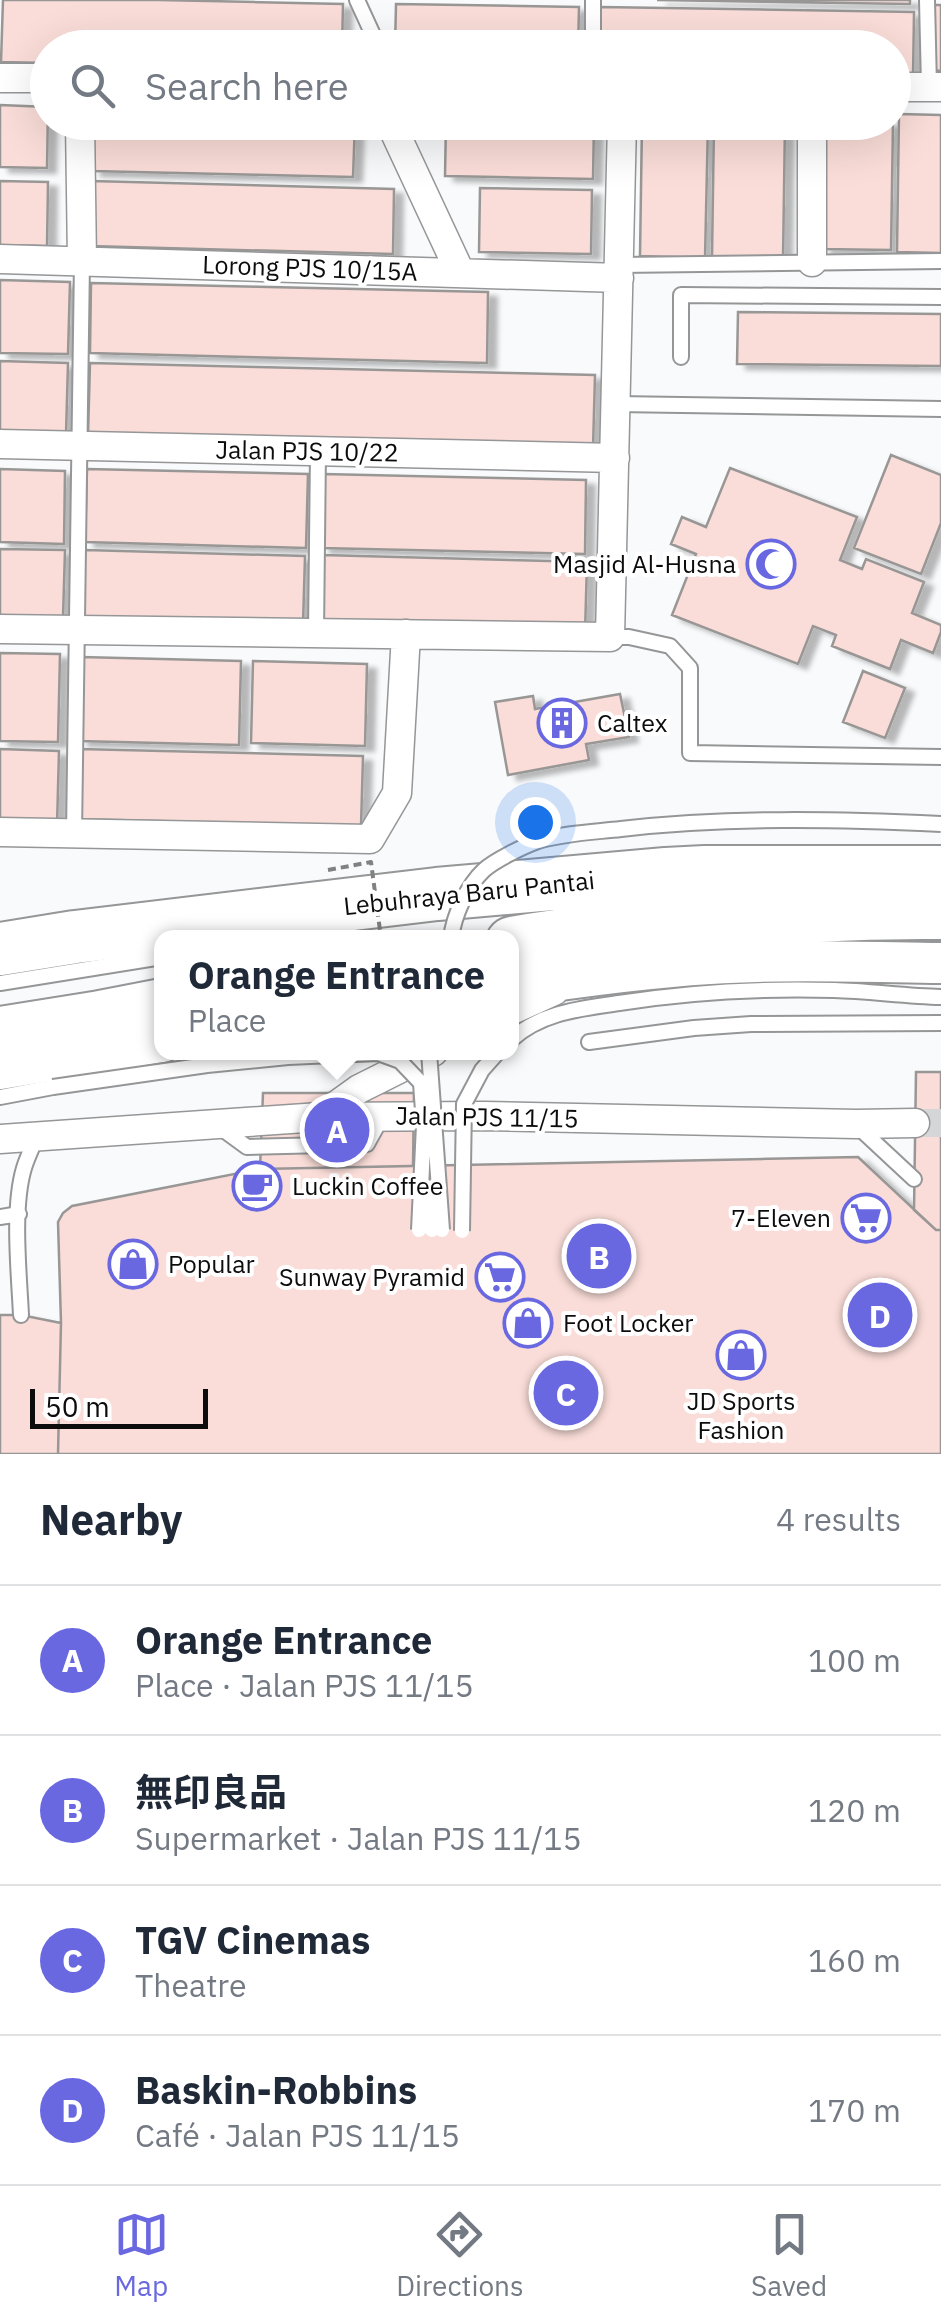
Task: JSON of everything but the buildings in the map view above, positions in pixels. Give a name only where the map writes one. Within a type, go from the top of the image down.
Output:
[{"type":"highway","name":"Lebuhraya Baru Pantai","points":[[0,949],[436,894],[628,878],[705,872],[941,872]]},
{"type":"highway","name":"Lebuhraya Baru Pantai","points":[[519,942],[626,928],[941,913]]},
{"type":"highway","points":[[0,1033],[154,1007]]},
{"type":"highway","points":[[95,1018],[154,1020]]},
{"type":"main road","points":[[519,985],[712,964],[941,963]]},
{"type":"main road","points":[[0,1069],[154,1043]]},
{"type":"street","points":[[0,78],[30,78]]},
{"type":"street","points":[[80,140],[82,261]]},
{"type":"street","points":[[398,140],[460,272]]},
{"type":"street","points":[[0,629],[610,637],[622,140]]},
{"type":"street","points":[[812,140],[812,262]]},
{"type":"street","name":"Lorong PJS 10/15A","points":[[0,259],[460,272],[619,271]]},
{"type":"street","name":"Jalan PJS 10/22","points":[[0,444],[615,458]]},
{"type":"street","points":[[0,832],[370,840],[397,793],[406,634]]},
{"type":"street","points":[[519,1007],[597,974]]},
{"type":"street","points":[[320,1117],[359,1089],[419,1060]]},
{"type":"street","points":[[383,1116],[427,1060]]},
{"type":"street","name":"Jalan PJS 11/15","points":[[0,1139],[320,1117],[915,1123]]},
{"type":"lane","points":[[357,0],[371,30]]},
{"type":"lane","points":[[593,0],[593,30]]},
{"type":"lane","points":[[927,0],[935,87]]},
{"type":"lane","points":[[619,271],[941,260]]},
{"type":"lane","points":[[74,834],[82,261]]},
{"type":"lane","points":[[681,357],[681,295],[941,297]]},
{"type":"lane","points":[[616,404],[941,409]]},
{"type":"lane","points":[[316,633],[318,451]]},
{"type":"lane","points":[[610,637],[670,646],[690,668],[690,753],[941,757]]},
{"type":"lane","points":[[452,930],[464,897],[484,870],[538,841],[710,822],[864,820],[941,824]]},
{"type":"lane","points":[[0,983],[154,958]]},
{"type":"lane","points":[[519,1033],[556,1013],[650,998],[777,990],[941,996]]},
{"type":"lane","points":[[589,1042],[751,1024],[941,1023]]},
{"type":"lane","points":[[0,1098],[54,1087],[258,1060]]},
{"type":"lane","points":[[397,1060],[421,1083],[431,1230],[432,1060]]},
{"type":"lane","points":[[462,1231],[464,1104],[491,1060]]},
{"type":"lane","points":[[216,1125],[246,1147],[367,1144],[383,1116]]},
{"type":"lane","points":[[856,1124],[914,1179]]},
{"type":"lane","points":[[21,1315],[19,1214],[24,1168],[36,1138]]},
{"type":"lane","points":[[0,1216],[19,1214]]},
{"type":"path","points":[[328,870],[371,862],[380,930]]},
{"type":"tunnel","points":[[915,1123],[941,1123]]},
{"type":"place","name":"Masjid Al-Husna","points":[[771,564]]},
{"type":"place","name":"Caltex","points":[[562,723]]},
{"type":"place","name":"Orange Entrance","points":[[337,1130]]},
{"type":"place","name":"Luckin Coffee","points":[[257,1186]]},
{"type":"place","name":"7-Eleven","points":[[866,1218]]},
{"type":"place","name":"無印良品","points":[[599,1256]]},
{"type":"place","name":"Popular","points":[[133,1264]]},
{"type":"place","name":"Sunway Pyramid","points":[[500,1277]]},
{"type":"place","name":"Baskin-Robbins","points":[[880,1315]]},
{"type":"place","name":"Foot Locker","points":[[528,1323]]},
{"type":"place","name":"JD Sports Fashion","points":[[741,1355]]},
{"type":"place","name":"TGV Cinemas","points":[[566,1393]]}]
